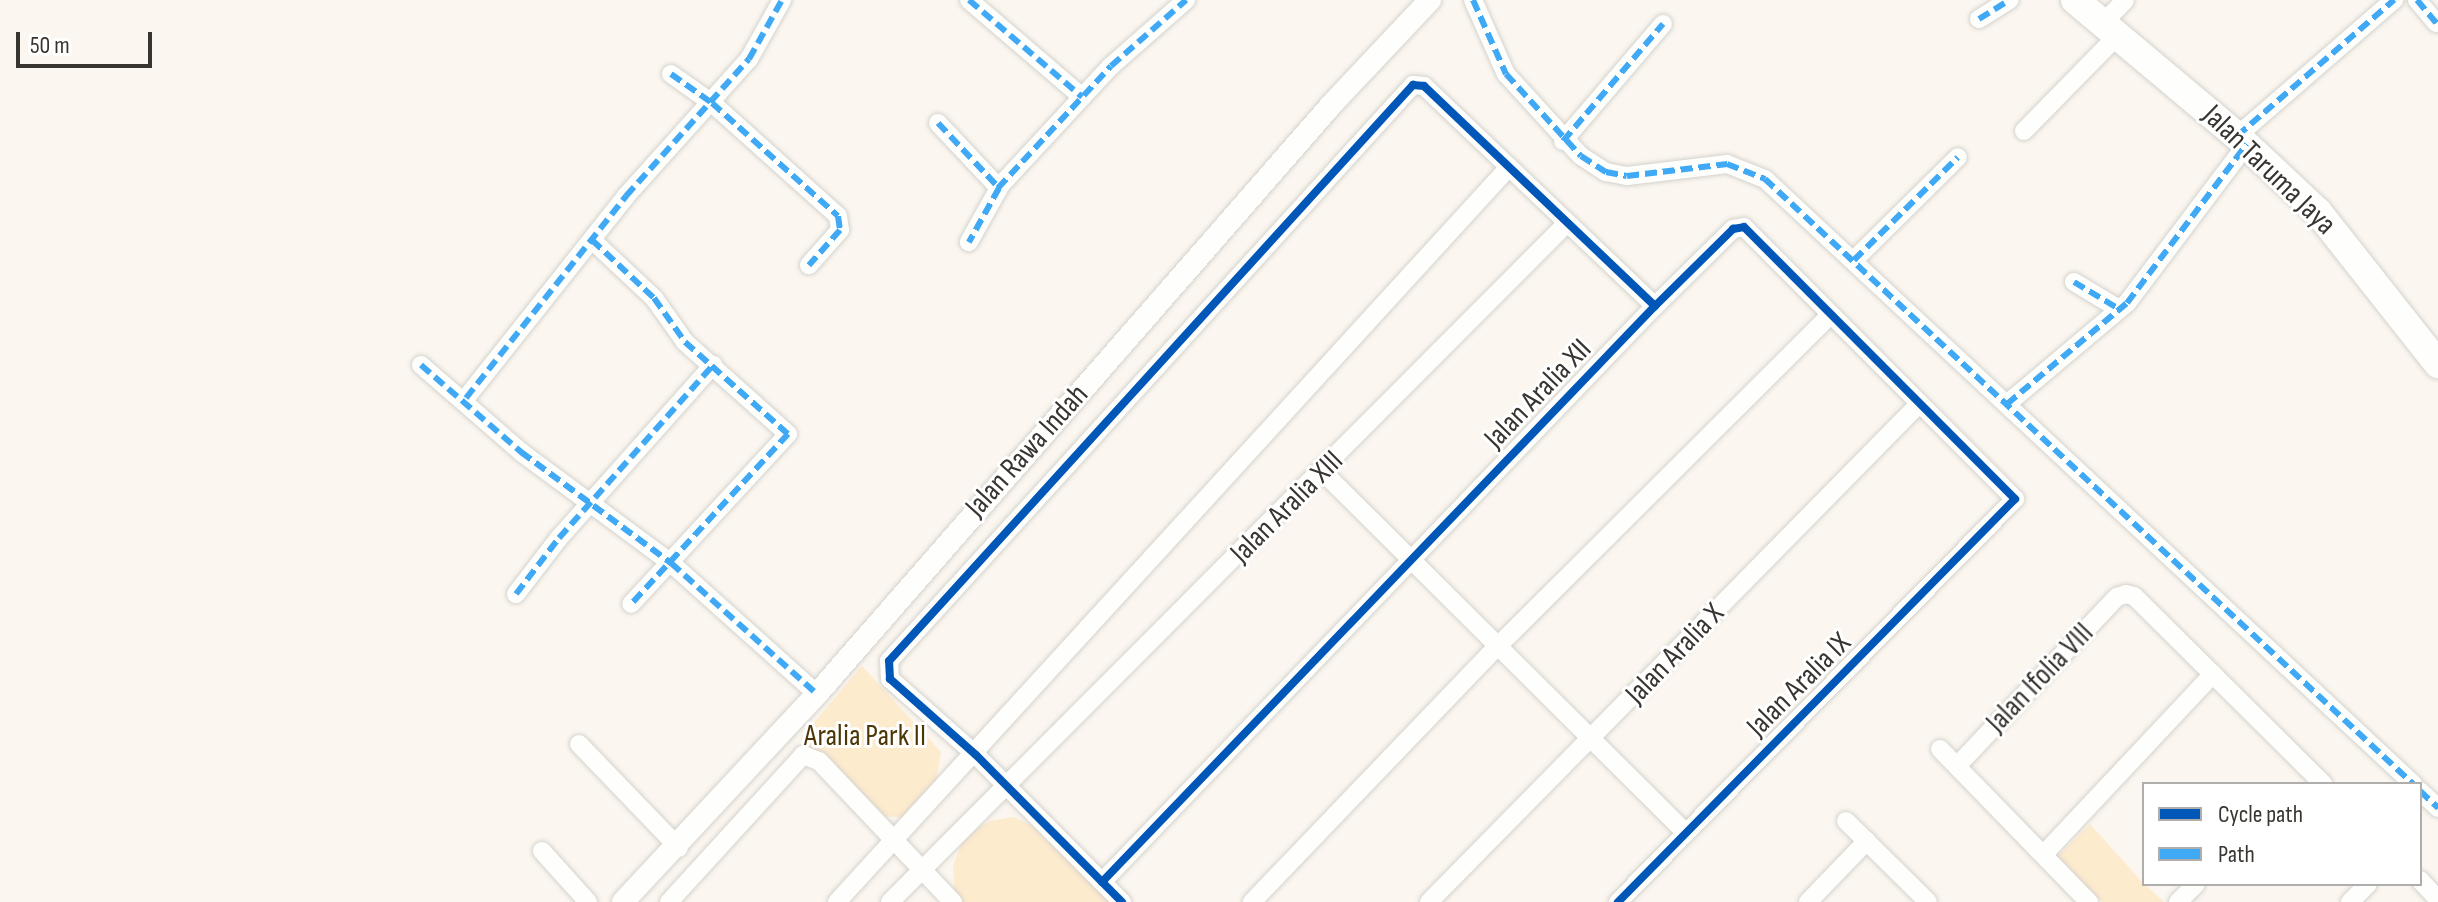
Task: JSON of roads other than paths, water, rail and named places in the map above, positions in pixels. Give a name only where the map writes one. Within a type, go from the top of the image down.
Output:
[{"type":"main road","name":"Jalan Taruma Jaya","points":[[2075,0],[2242,140],[2318,212],[2434,351]]},
{"type":"street","points":[[466,398],[592,240],[749,59],[782,0]]},
{"type":"street","points":[[969,0],[1082,97]]},
{"type":"street","points":[[969,242],[991,209],[998,188],[1082,97],[1186,0]]},
{"type":"street","name":"Jalan Rawa Indah","points":[[623,902],[679,848],[817,694],[1332,104],[1430,0]]},
{"type":"street","points":[[1473,0],[1506,74],[1563,141],[1606,172],[1627,176],[1727,164],[1765,179],[2411,782]]},
{"type":"street","points":[[1979,19],[2009,0]]},
{"type":"street","points":[[2024,131],[2111,28],[2125,0]]},
{"type":"street","points":[[2007,404],[2119,309],[2171,249],[2242,140],[2394,0]]},
{"type":"street","points":[[2417,0],[2436,23]]},
{"type":"street","points":[[1563,141],[1663,24]]},
{"type":"street","points":[[671,74],[712,103],[839,217],[840,230],[809,265]]},
{"type":"street","points":[[1122,902],[1004,787],[976,755],[890,679],[889,661],[1409,88],[1424,86],[1655,306]]},
{"type":"street","points":[[938,123],[998,188]]},
{"type":"street","points":[[1854,260],[1958,157]]},
{"type":"street","points":[[837,902],[976,755],[1509,167]]},
{"type":"street","name":"Jalan Aralia XIII","points":[[890,902],[1323,472],[1566,224]]},
{"type":"street","name":"Jalan Aralia XII","points":[[1102,882],[1655,306],[1738,227],[1751,232],[1830,315],[2013,494],[2014,502]]},
{"type":"street","points":[[592,240],[654,298],[685,342],[788,434],[631,604]]},
{"type":"street","points":[[2074,282],[2119,309]]},
{"type":"street","points":[[1252,902],[1496,648],[1830,315]]},
{"type":"street","points":[[421,365],[466,398],[521,452],[671,563],[817,694]]},
{"type":"street","points":[[516,594],[713,365]]},
{"type":"street","name":"Jalan Aralia X","points":[[1429,902],[1592,740],[1919,404]]},
{"type":"street","points":[[1323,472],[1496,648],[1686,833]]},
{"type":"street","name":"Jalan Aralia IX","points":[[1618,902],[2014,502]]},
{"type":"street","name":"Jalan Ifolia VIII","points":[[1957,766],[2117,597],[2126,594],[2134,596],[2213,674]]},
{"type":"street","points":[[2044,854],[2213,674],[2321,782]]},
{"type":"street","points":[[579,744],[679,848]]},
{"type":"street","points":[[1940,749],[2088,902]]},
{"type":"street","points":[[669,902],[803,755],[819,761],[891,842],[953,902]]},
{"type":"street","points":[[2297,782],[2309,770]]},
{"type":"street","points":[[2422,793],[2438,808]]},
{"type":"street","points":[[1846,821],[1928,902]]},
{"type":"street","points":[[1808,902],[1867,841]]},
{"type":"street","points":[[542,851],[588,902]]},
{"type":"street","points":[[2422,882],[2438,899]]},
{"type":"street","points":[[2178,902],[2194,886]]},
{"type":"street","points":[[2350,902],[2366,886]]},
{"type":"park label","name":"Aralia Park II","points":[[865,736]]}]
